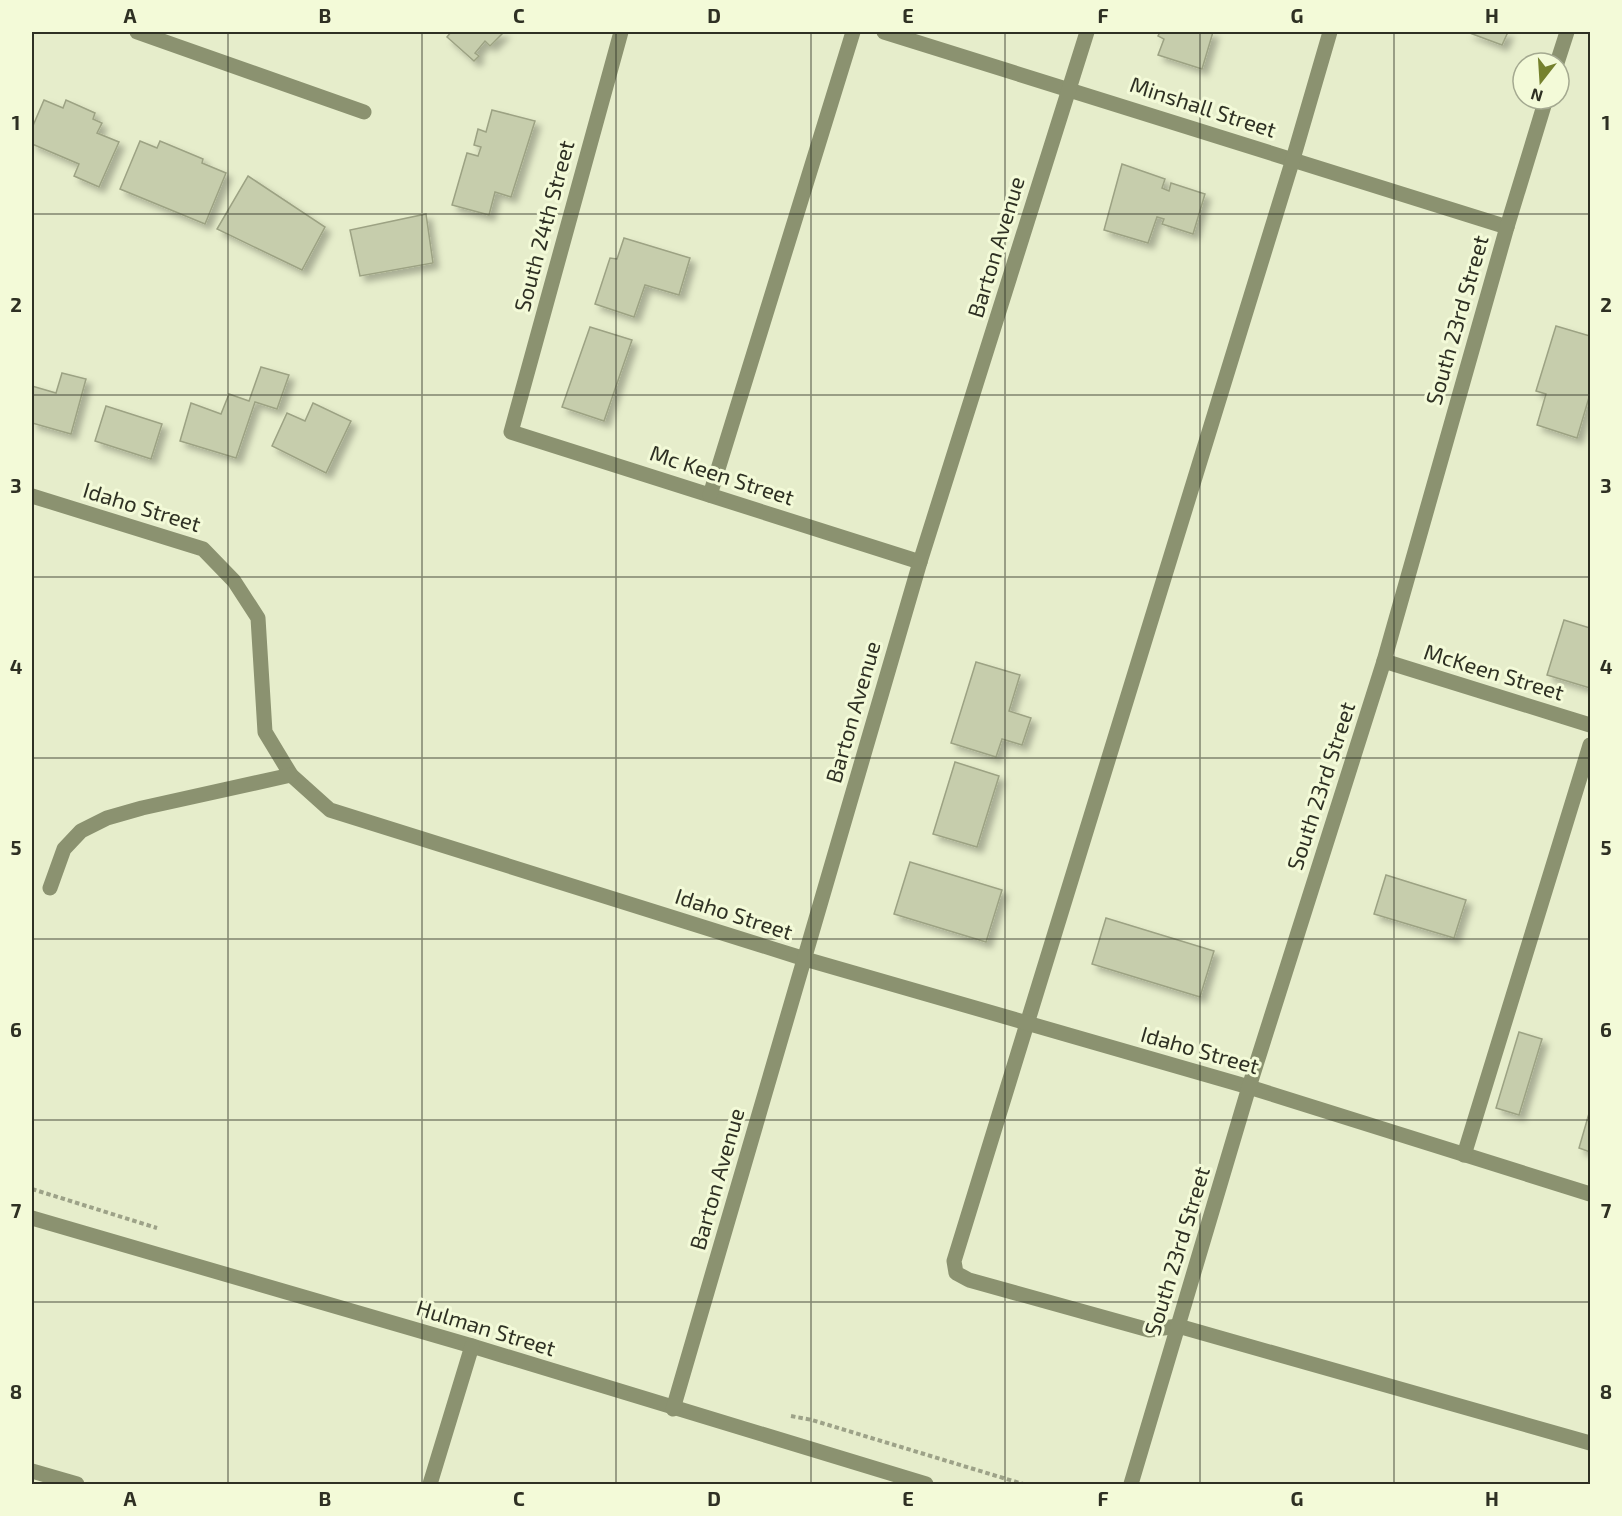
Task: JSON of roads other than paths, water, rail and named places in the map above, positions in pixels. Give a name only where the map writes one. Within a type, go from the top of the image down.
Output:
[{"type":"street","points":[[136,32],[364,112]]},
{"type":"street","name":"South 24th Street","points":[[511,432],[621,32]]},
{"type":"street","points":[[710,495],[853,32]]},
{"type":"street","name":"Minshall Street","points":[[884,32],[1069,88],[1507,227]]},
{"type":"street","name":"Barton Avenue","points":[[673,1409],[920,562],[1087,32]]},
{"type":"street","points":[[1330,32],[954,1262],[956,1273],[969,1280],[1149,1330],[1178,1326],[1590,1443]]},
{"type":"street","points":[[1561,51],[1567,32]]},
{"type":"street","name":"South 23rd Street","points":[[1131,1485],[1249,1087],[1384,661],[1507,227],[1542,111]]},
{"type":"street","name":"Mc Keen Street","points":[[511,432],[920,562]]},
{"type":"street","name":"Idaho Street","points":[[32,496],[203,549],[234,580],[258,618],[265,732],[291,775],[330,810],[805,959],[1249,1087],[1590,1194]]},
{"type":"street","name":"McKeen Street","points":[[1384,661],[1590,725]]},
{"type":"street","points":[[1464,1155],[1590,745]]},
{"type":"street","points":[[50,888],[64,849],[81,831],[107,818],[291,775]]},
{"type":"street","name":"Hulman Street","points":[[32,1218],[472,1346],[926,1485]]},
{"type":"street","points":[[430,1485],[472,1346]]},
{"type":"street","points":[[32,1471],[77,1485]]}]
